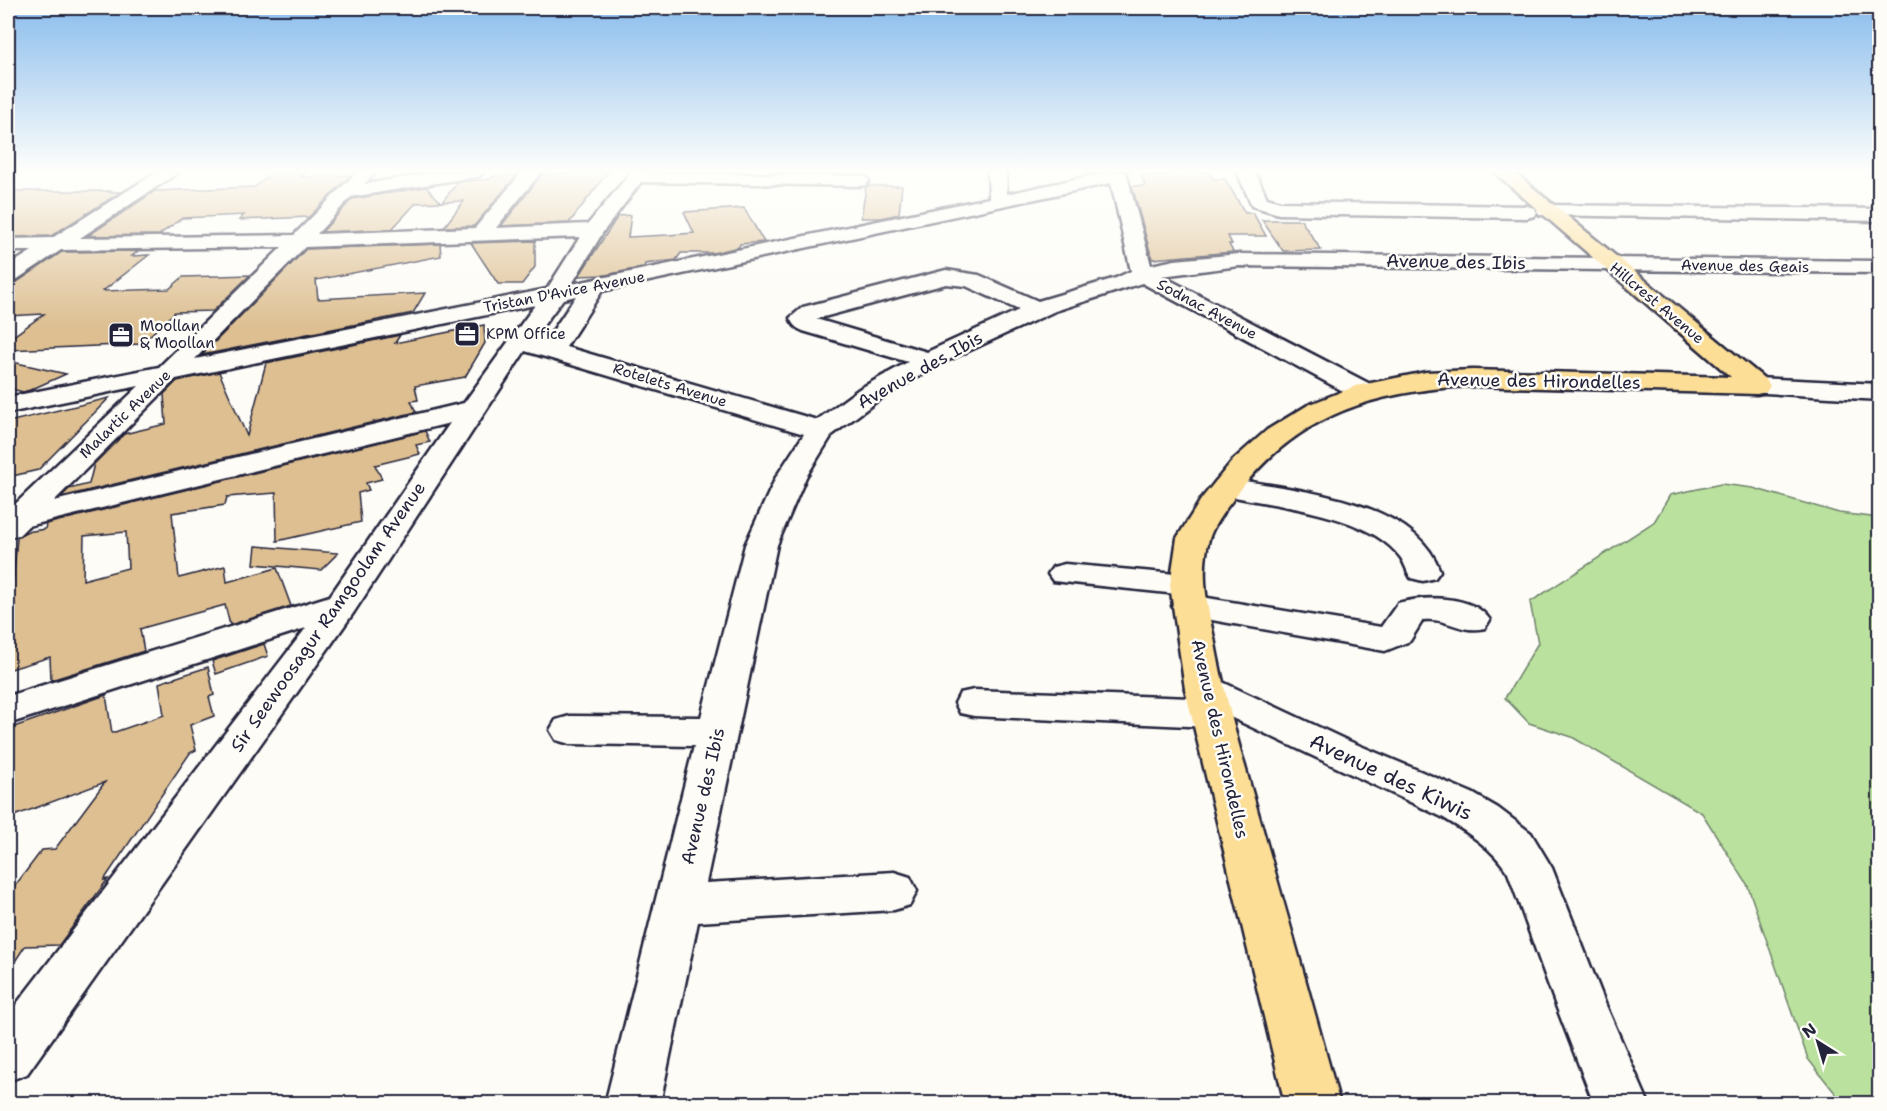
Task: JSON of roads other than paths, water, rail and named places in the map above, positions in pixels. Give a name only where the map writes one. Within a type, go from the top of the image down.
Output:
[{"type":"main road","name":"Hillcrest Avenue","points":[[1543,224],[1598,264],[1742,386]]},
{"type":"main road","name":"Hillcrest Avenue","points":[[1559,224],[1598,264]]},
{"type":"main road","name":"Avenue des Hirondelles","points":[[1313,1104],[1207,701],[1189,595],[1193,538],[1243,466],[1277,436],[1318,411],[1365,392],[1426,380],[1473,378],[1742,386]]},
{"type":"street","points":[[8,275],[89,224]]},
{"type":"street","name":"Malartic Avenue","points":[[12,524],[170,371],[316,224]]},
{"type":"street","points":[[479,236],[489,224]]},
{"type":"street","name":"Sir Seewoosagur Ramgoolam Avenue","points":[[8,1056],[342,604],[519,341],[555,294],[599,224]]},
{"type":"street","name":"Tristan D'Avice Avenue","points":[[8,405],[594,286],[825,224]]},
{"type":"street","name":"Sodnac Avenue","points":[[1130,224],[1142,274],[1365,392]]},
{"type":"street","points":[[8,246],[301,241],[594,230]]},
{"type":"street","name":"Avenue des Ibis","points":[[632,1104],[761,545],[790,477],[821,430],[868,395],[929,360],[1038,310],[1124,283],[1142,274],[1175,266],[1239,260],[1598,264]]},
{"type":"street","name":"Avenue des Geais","points":[[1598,264],[1880,267]]},
{"type":"street","points":[[929,360],[811,326],[804,323],[802,318],[811,312],[946,277],[970,280],[1038,310]]},
{"type":"street","points":[[552,350],[594,286]]},
{"type":"street","name":"Rotelets Avenue","points":[[519,341],[821,430]]},
{"type":"street","name":"Avenue des Hirondelles","points":[[1742,386],[1880,392]]},
{"type":"street","points":[[12,524],[473,409]]},
{"type":"street","points":[[1227,487],[1335,509],[1382,525],[1417,554],[1423,571]]},
{"type":"street","points":[[1065,574],[1189,595],[1385,639],[1397,633],[1410,611],[1431,606],[1447,609],[1472,620]]},
{"type":"street","points":[[8,710],[342,604]]},
{"type":"street","points":[[974,703],[1207,701]]},
{"type":"street","name":"Avenue des Kiwis","points":[[1207,701],[1330,749],[1457,805],[1483,820],[1515,846],[1528,868],[1622,1104]]},
{"type":"street","points":[[570,730],[717,732]]},
{"type":"street","points":[[678,904],[894,891]]},
{"type":"place","name":"KPM Office","points":[[467,334]]},
{"type":"place","name":"Moollan & Moollan","points":[[121,335]]}]
